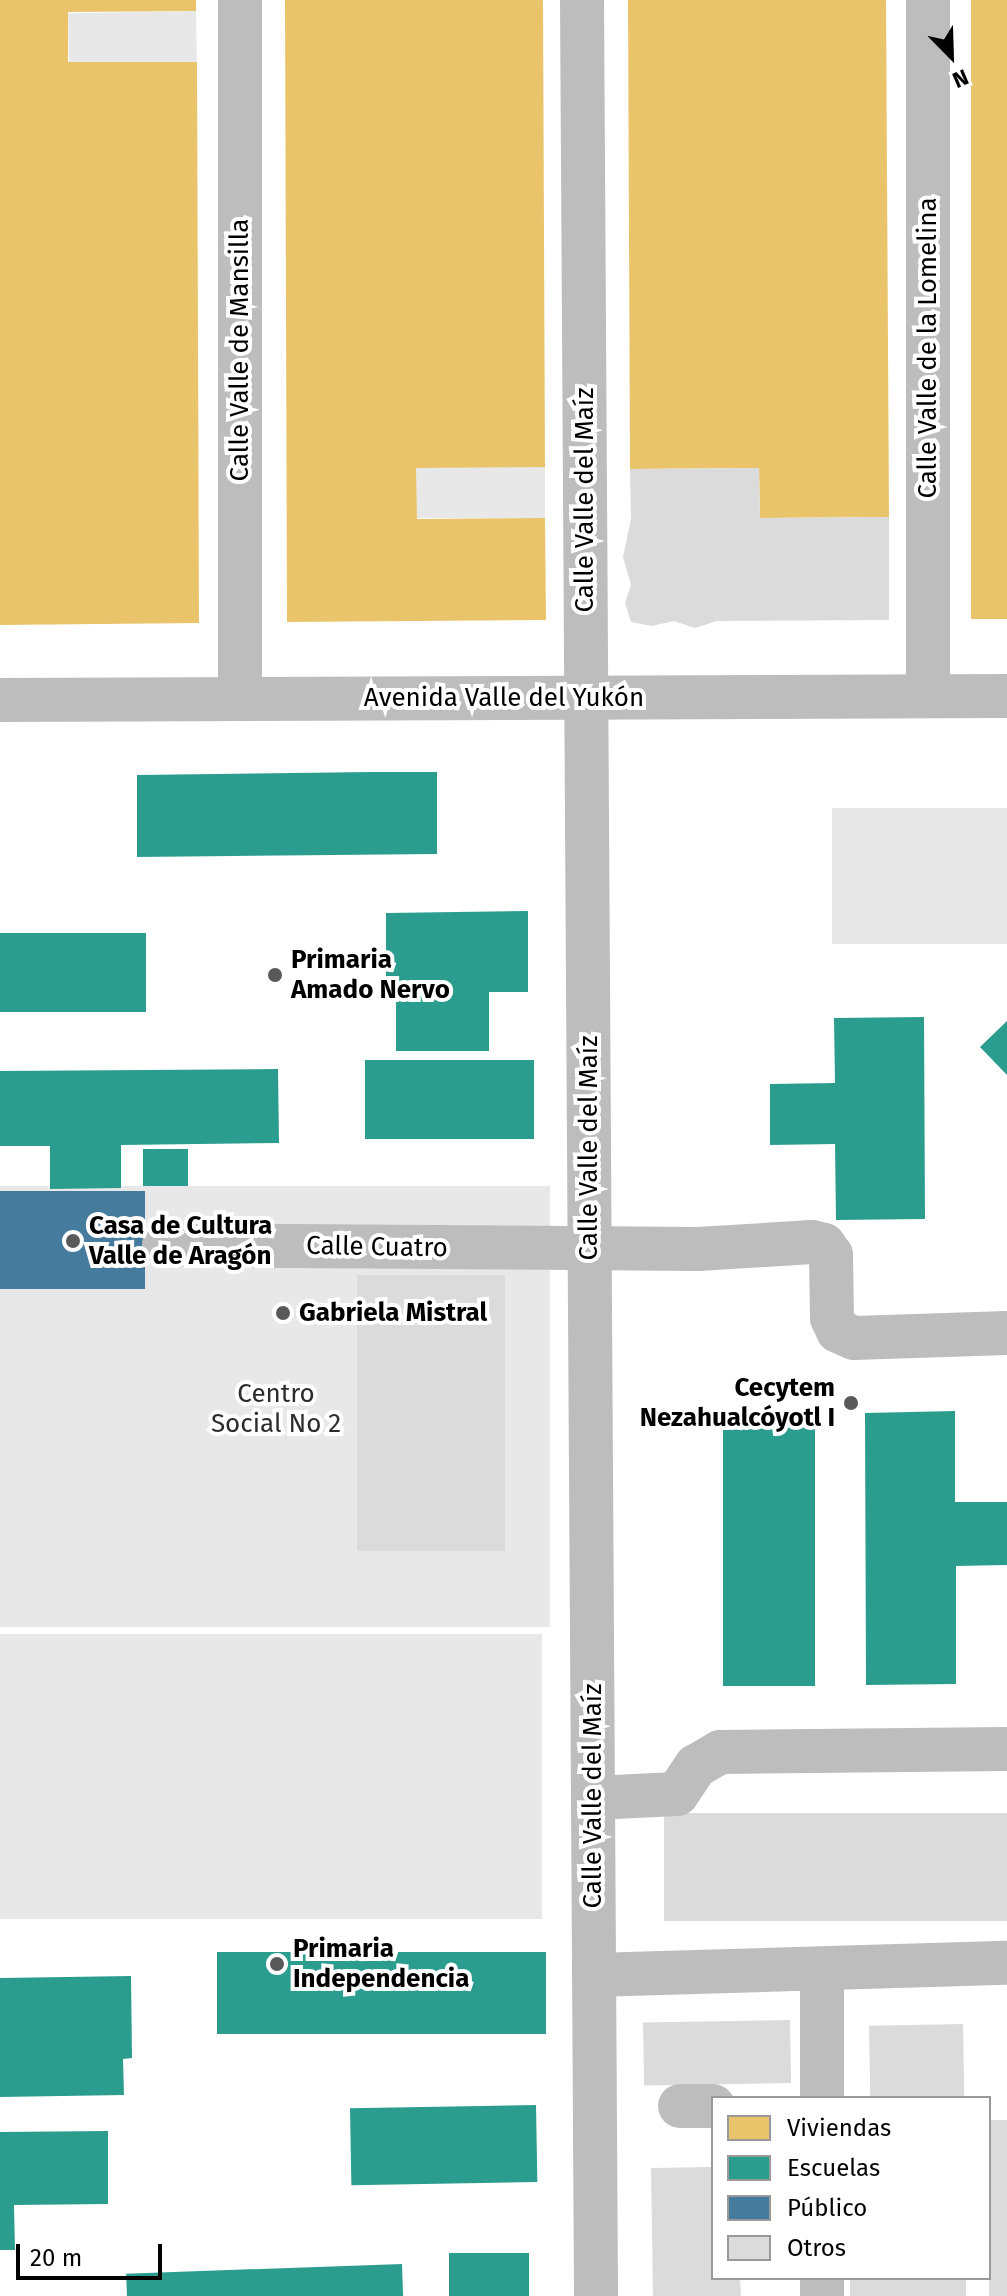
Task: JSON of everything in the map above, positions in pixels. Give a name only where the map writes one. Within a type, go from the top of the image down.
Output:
[{"type":"street","name":"Calle Valle de Mansilla","points":[[240,0],[240,699]]},
{"type":"street","name":"Calle Valle del Maíz","points":[[582,0],[596,2296]]},
{"type":"street","name":"Calle Valle de la Lomelina","points":[[928,0],[928,696]]},
{"type":"street","name":"Avenida Valle del Yukón","points":[[0,700],[1007,696]]},
{"type":"street","name":"Calle Cuatro","points":[[164,1245],[590,1249],[812,1242],[824,1245],[831,1255],[832,1318],[846,1334],[1007,1333]]},
{"type":"street","points":[[593,1798],[677,1794],[696,1766],[720,1752],[1007,1749]]},
{"type":"street","points":[[594,1975],[1007,1963]]},
{"type":"street","points":[[822,1969],[822,2096]]},
{"type":"green space","points":[[196,11],[197,62],[69,64],[68,13]]},
{"type":"green space","points":[[416,467],[545,467],[545,518],[416,518]]},
{"type":"green space","points":[[832,808],[1007,808],[1007,944],[832,944]]},
{"type":"green space","name":"Centro Social No 2","points":[[0,1186],[550,1186],[550,1627],[0,1627]]},
{"type":"green space","points":[[0,1634],[542,1634],[542,1919],[0,1919]]},
{"type":"building: Viviendas","points":[[0,0],[196,0],[196,11],[68,12],[68,62],[197,62],[199,623],[0,625]]},
{"type":"building: Viviendas","points":[[285,0],[543,0],[545,467],[416,468],[417,519],[545,518],[546,620],[287,622]]},
{"type":"building: Viviendas","points":[[628,0],[886,0],[889,517],[760,518],[759,468],[630,469]]},
{"type":"building: Viviendas","points":[[971,0],[1007,0],[1007,619],[971,619]]},
{"type":"building: Escuelas","points":[[437,772],[437,854],[137,857],[137,775]]},
{"type":"building: Escuelas","points":[[528,911],[528,992],[489,992],[489,1051],[396,1051],[396,993],[386,993],[386,913]]},
{"type":"building: Escuelas","points":[[0,933],[146,933],[146,1012],[0,1012]]},
{"type":"building: Escuelas","points":[[924,1017],[925,1219],[836,1220],[835,1144],[770,1145],[770,1084],[835,1083],[834,1018]]},
{"type":"building: Escuelas","points":[[1007,1021],[1007,1075],[980,1047]]},
{"type":"building: Escuelas","points":[[365,1060],[534,1060],[534,1139],[365,1139]]},
{"type":"building: Escuelas","points":[[278,1069],[279,1143],[121,1145],[121,1188],[50,1189],[50,1146],[0,1146],[0,1071]]},
{"type":"building: Escuelas","points":[[143,1149],[188,1149],[188,1186],[143,1186]]},
{"type":"building: Escuelas","points":[[723,1409],[815,1409],[815,1686],[723,1686]]},
{"type":"building: Escuelas","points":[[955,1411],[955,1502],[1007,1502],[1007,1565],[956,1566],[956,1684],[866,1685],[865,1413]]},
{"type":"building: Escuelas","points":[[217,1952],[546,1952],[546,2034],[217,2034]]},
{"type":"building: Escuelas","points":[[131,1976],[132,2058],[123,2059],[124,2095],[0,2097],[0,1978]]},
{"type":"building: Escuelas","points":[[536,2105],[537,2182],[351,2185],[350,2108]]},
{"type":"building: Escuelas","points":[[108,2131],[108,2204],[14,2205],[15,2250],[0,2250],[0,2132]]},
{"type":"building: Escuelas","points":[[449,2253],[529,2253],[529,2296],[449,2296]]},
{"type":"building: Escuelas","points":[[402,2264],[403,2296],[127,2296],[126,2274]]},
{"type":"building: Público","name":"Casa de Cultura Valle de Aragón","points":[[0,1191],[145,1191],[145,1289],[0,1289]]},
{"type":"building: Otros","points":[[759,468],[760,518],[889,517],[889,620],[717,621],[695,628],[674,621],[652,626],[631,622],[625,603],[631,585],[623,557],[631,519],[630,469]]},
{"type":"building: Otros","points":[[357,1275],[505,1275],[505,1551],[357,1551]]},
{"type":"building: Otros","points":[[664,1813],[1007,1813],[1007,1921],[664,1921]]},
{"type":"building: Otros","points":[[790,2020],[791,2083],[644,2086],[643,2023]]},
{"type":"building: Otros","points":[[963,2024],[964,2096],[870,2096],[869,2026]]},
{"type":"building: Otros","points":[[991,2120],[1007,2120],[1007,2296],[989,2296]]},
{"type":"building: Otros","points":[[711,2167],[711,2280],[740,2280],[741,2296],[653,2296],[651,2168]]},
{"type":"building: Otros","points":[[850,2280],[966,2280],[966,2296],[850,2296]]},
{"type":"place","name":"Primaria Amado Nervo","points":[[275,975]]},
{"type":"place","name":"Casa de Cultura Valle de Aragón","points":[[73,1241]]},
{"type":"place","name":"Gabriela Mistral","points":[[283,1313]]},
{"type":"place","name":"Cecytem Nezahualcóyotl I","points":[[851,1403]]},
{"type":"place","name":"Primaria Independencia","points":[[277,1964]]}]
